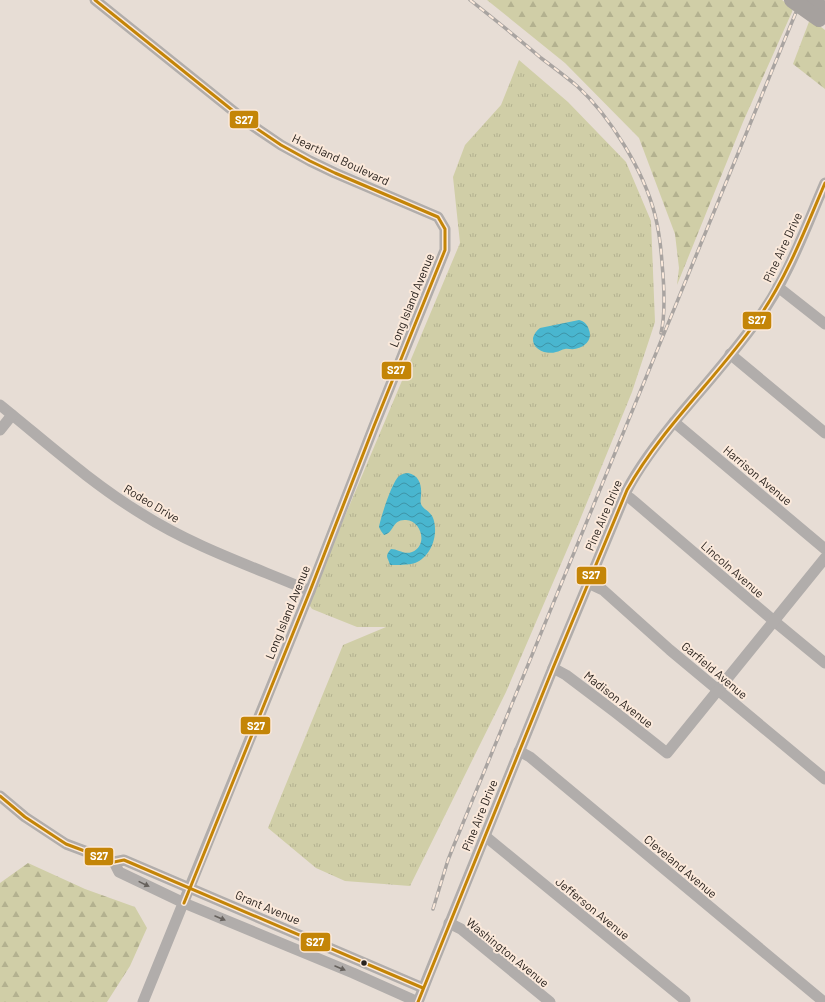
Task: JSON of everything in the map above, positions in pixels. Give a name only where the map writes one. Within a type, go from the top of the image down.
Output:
[{"type":"highway","points":[[792,0],[823,15]]},
{"type":"highway","points":[[810,0],[823,15]]},
{"type":"street","name":"Heartland Boulevard","points":[[95,0],[247,122],[281,145],[336,173],[438,217],[445,230]]},
{"type":"street","name":"Pine Aire Drive","points":[[418,1002],[624,496],[642,463],[758,320],[768,305],[797,248],[825,183]]},
{"type":"street","name":"Long Island Avenue","points":[[143,1002],[310,591],[374,426],[445,250],[445,230]]},
{"type":"street","points":[[778,287],[825,324]]},
{"type":"street","points":[[730,354],[825,433]]},
{"type":"street","name":"Rodeo Drive","points":[[0,405],[86,475],[142,514],[198,544],[310,591]]},
{"type":"street","points":[[0,430],[12,415]]},
{"type":"street","name":"Harrison Avenue","points":[[674,422],[825,549]]},
{"type":"street","name":"Lincoln Avenue","points":[[624,496],[630,498],[825,663]]},
{"type":"street","points":[[718,690],[825,558]]},
{"type":"street","name":"Garfield Avenue","points":[[588,583],[603,590],[670,650],[825,779]]},
{"type":"street","name":"Madison Avenue","points":[[553,668],[563,672],[667,753],[718,690]]},
{"type":"street","name":"Cleveland Avenue","points":[[519,751],[530,757],[566,786],[824,1002]]},
{"type":"street","points":[[0,796],[25,817],[66,844],[114,862],[119,872],[184,903],[353,973],[418,1002]]},
{"type":"street","name":"Jefferson Avenue","points":[[485,836],[685,1000]]},
{"type":"street","name":"Grant Avenue","points":[[114,862],[124,860],[423,988]]},
{"type":"street","name":"Washington Avenue","points":[[449,923],[462,930],[550,1002]]},
{"type":"green space","points":[[487,0],[782,0],[793,8],[743,122],[677,285],[679,268],[675,234],[639,138],[565,63]]},
{"type":"green space","points":[[810,19],[825,30],[825,89],[793,64]]},
{"type":"green space","points":[[519,60],[568,102],[626,162],[651,221],[655,322],[632,392],[579,522],[506,692],[410,886],[345,881],[316,868],[268,828],[343,645],[386,627],[357,627],[312,609],[310,606],[310,599],[460,243],[453,177],[465,145],[501,105]]},
{"type":"green space","points":[[28,863],[85,889],[135,907],[147,928],[130,966],[107,1002],[0,1002],[0,883]]},
{"type":"water","points":[[579,320],[583,321],[587,325],[590,334],[587,343],[581,347],[548,353],[541,351],[535,346],[533,338],[535,333],[540,328]]},
{"type":"water","points":[[408,473],[415,476],[419,481],[421,488],[421,504],[430,513],[434,521],[434,539],[429,551],[421,560],[409,564],[390,565],[387,555],[391,549],[409,553],[417,549],[421,540],[419,529],[412,521],[401,520],[390,532],[384,535],[379,527],[384,508],[396,479],[399,476]]},
{"type":"railway","points":[[470,0],[577,86],[602,113],[624,145],[643,180],[658,227],[664,289],[664,316],[661,333]]},
{"type":"railway","points":[[433,909],[454,845],[801,0]]},
{"type":"transit line","name":"S27","points":[[95,0],[247,122],[281,145],[335,173],[438,217],[445,229],[445,250],[374,426],[310,591],[184,903]]},
{"type":"transit line","name":"S27","points":[[418,1002],[553,668],[627,490],[656,445],[725,362],[758,319],[787,270],[825,183]]},
{"type":"transit line","name":"S27","points":[[0,796],[25,817],[66,844],[114,862],[124,860],[423,988]]}]
